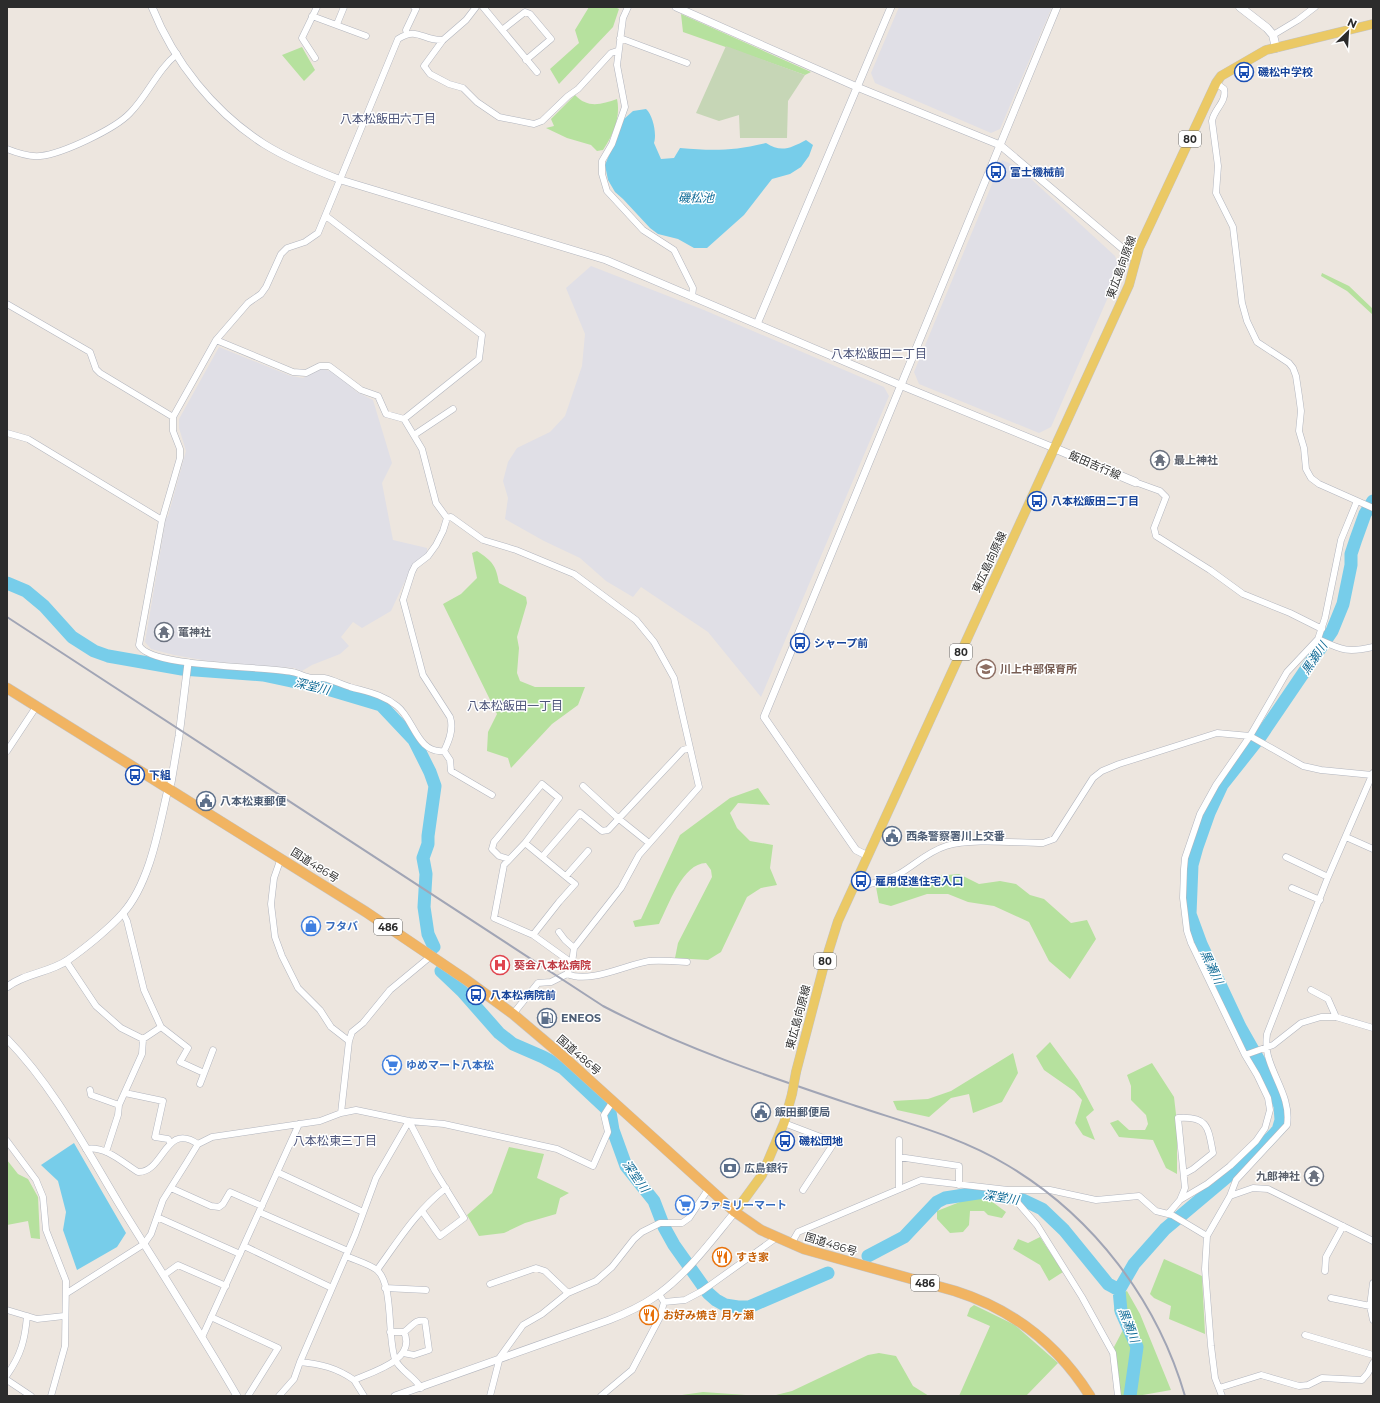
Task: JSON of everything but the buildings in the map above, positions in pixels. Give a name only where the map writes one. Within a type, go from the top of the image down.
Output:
[{"type":"highway","name":"国道486号","points":[[7,688],[366,912],[513,1014],[610,1106],[709,1188],[735,1212],[761,1230],[791,1244],[862,1266],[954,1290],[998,1308],[1018,1320],[1045,1342],[1068,1365],[1090,1396]]},
{"type":"main road","points":[[1240,7],[1260,22],[1273,35],[1276,48]]},
{"type":"main road","name":"東広島向原線","points":[[735,1212],[762,1175],[784,1123],[823,969],[838,921],[1129,285],[1136,259],[1216,83],[1222,76],[1266,50],[1373,24]]},
{"type":"main road","name":"飯田吉行線","points":[[1054,448],[1135,482]]},
{"type":"street","points":[[152,7],[157,20],[189,75],[226,114],[264,144],[310,168],[341,180],[606,260],[900,385],[1054,448]]},
{"type":"street","points":[[316,58],[302,38],[317,7]]},
{"type":"street","points":[[336,24],[344,7]]},
{"type":"street","points":[[407,34],[406,30],[416,9],[414,7]]},
{"type":"street","points":[[476,7],[466,20],[443,40],[424,66],[430,74],[449,84],[463,88],[477,102],[499,117],[534,124],[542,121],[568,96],[578,89],[611,53],[618,51]]},
{"type":"street","points":[[483,7],[536,72]]},
{"type":"street","points":[[628,7],[623,18],[617,65],[625,107],[612,144],[602,161],[602,174],[607,191],[643,230],[674,250],[693,288],[692,297]]},
{"type":"street","points":[[676,7],[857,87],[1000,145],[1136,259]]},
{"type":"street","points":[[757,324],[891,7]]},
{"type":"street","points":[[868,856],[856,850],[764,717],[1057,7]]},
{"type":"street","points":[[1273,35],[1298,20],[1315,7]]},
{"type":"street","points":[[502,30],[525,12],[530,14],[551,39],[526,60]]},
{"type":"street","points":[[312,16],[366,36]]},
{"type":"street","points":[[443,40],[431,40],[414,33],[407,34],[398,39],[318,233],[304,242],[287,248],[281,254],[266,287],[261,294],[248,303],[216,340],[173,418],[173,431],[180,448],[180,458],[162,520],[139,644],[141,648],[148,652],[188,667],[290,671],[311,678],[323,678],[379,694],[398,706],[408,717],[418,739],[426,747],[438,752],[444,751]]},
{"type":"street","points":[[620,38],[687,63]]},
{"type":"street","points":[[7,149],[20,154],[39,156],[58,152],[117,125],[131,112],[166,63],[177,54]]},
{"type":"street","points":[[1216,83],[1224,90],[1225,95],[1224,100],[1213,115],[1212,121],[1218,166],[1216,188],[1219,200],[1233,227],[1242,303],[1247,321],[1257,342],[1289,363],[1296,376],[1300,411],[1299,431],[1304,448],[1306,469],[1309,474],[1319,484],[1373,508]]},
{"type":"street","points":[[326,216],[482,335],[479,359],[404,419]]},
{"type":"street","points":[[7,304],[90,352],[96,369],[100,373],[173,418]]},
{"type":"street","points":[[216,340],[293,372],[306,373],[320,366],[328,366],[361,390],[378,396],[386,414],[404,419],[422,449],[427,463],[436,503],[446,518],[443,531],[436,545],[428,556],[415,566],[402,600],[422,675],[450,717],[453,724],[449,742],[444,751]]},
{"type":"street","points":[[414,435],[453,409]]},
{"type":"street","points":[[7,433],[28,439],[162,520]]},
{"type":"street","points":[[1135,482],[1160,491],[1166,497],[1154,528],[1156,536],[1210,570],[1243,594],[1290,613],[1322,629]]},
{"type":"street","points":[[1180,1200],[1207,1184],[1230,1166],[1256,1141],[1266,1128],[1270,1110],[1268,1098],[1191,944],[1187,931],[1183,883],[1185,858],[1200,814],[1216,785],[1250,736],[1287,672],[1318,638],[1322,629],[1342,540],[1359,502]]},
{"type":"street","points":[[446,518],[451,517],[484,540],[516,550],[574,574],[636,620],[654,642],[674,678],[688,731],[690,748],[699,787],[639,855],[617,893],[574,948],[572,963],[568,974],[551,982],[538,983],[513,1014]]},
{"type":"street","points":[[1318,638],[1333,645],[1354,651],[1373,647]]},
{"type":"street","points":[[7,987],[25,977],[66,962],[123,913],[132,900],[145,874],[154,847],[168,789],[171,783],[188,667]]},
{"type":"street","points":[[7,750],[36,707]]},
{"type":"street","points":[[855,886],[878,883],[900,873],[922,857],[946,846],[967,842],[1043,843],[1054,839],[1093,778],[1102,771],[1211,734],[1250,736],[1303,766],[1321,770],[1373,774],[1328,877],[1267,1034],[1264,1049],[1283,1090],[1288,1116],[1287,1125],[1236,1180],[1230,1196],[1207,1236],[1205,1269],[1211,1346],[1215,1378],[1222,1396]]},
{"type":"street","points":[[542,857],[580,813],[602,831],[608,830],[683,750],[690,748]]},
{"type":"street","points":[[444,751],[450,760],[451,771],[492,795]]},
{"type":"street","points":[[509,859],[499,856],[492,848],[494,842],[542,784],[559,798],[524,843],[504,865],[494,918],[533,935],[572,963]]},
{"type":"street","points":[[583,786],[619,819],[649,843]]},
{"type":"street","points":[[1346,837],[1373,848]]},
{"type":"street","points":[[524,843],[575,884],[533,935]]},
{"type":"street","points":[[566,876],[588,851]]},
{"type":"street","points":[[281,858],[274,878],[271,904],[275,938],[279,950],[298,988],[320,1010],[331,1027],[349,1041]]},
{"type":"street","points":[[1286,858],[1328,877]]},
{"type":"street","points":[[1292,888],[1320,900]]},
{"type":"street","points":[[123,913],[127,920],[144,990],[161,1027],[188,1048],[180,1062],[204,1073]]},
{"type":"street","points":[[559,932],[564,940],[574,948]]},
{"type":"street","points":[[341,1113],[349,1041],[352,1032],[363,1023],[390,990],[431,956]]},
{"type":"street","points":[[568,974],[579,978],[591,977],[650,961],[686,962]]},
{"type":"street","points":[[66,962],[96,1006],[121,1028],[143,1039]]},
{"type":"street","points":[[1310,990],[1328,999],[1336,1017]]},
{"type":"street","points":[[1247,1055],[1273,1045],[1301,1023],[1321,1017],[1336,1017],[1373,1028]]},
{"type":"street","points":[[143,1039],[161,1027]]},
{"type":"street","points":[[7,1039],[25,1057],[56,1100],[144,1244],[203,1336],[237,1396]]},
{"type":"street","points":[[106,1152],[118,1115],[119,1105],[142,1054],[143,1039]]},
{"type":"street","points":[[200,1084],[214,1050]]},
{"type":"street","points":[[90,1090],[91,1096],[119,1105]]},
{"type":"street","points":[[125,1093],[163,1102],[155,1137],[168,1139],[170,1142]]},
{"type":"street","points":[[67,1293],[144,1244],[151,1234],[163,1200],[198,1144],[212,1137],[320,1121],[341,1113],[356,1110],[409,1121],[444,1124],[557,1149],[593,1166],[608,1132],[604,1115],[610,1106]]},
{"type":"street","points":[[1170,1214],[1180,1200],[1185,1188],[1178,1118],[1191,1117],[1204,1122],[1209,1129],[1212,1153],[1193,1169],[1184,1174]]},
{"type":"street","points":[[409,1121],[435,1170],[464,1218],[440,1236],[422,1211]]},
{"type":"street","points":[[279,1396],[294,1379],[347,1254],[376,1178],[409,1121]]},
{"type":"street","points":[[784,1123],[826,1139],[832,1146],[804,1190]]},
{"type":"street","points":[[203,1336],[299,1124]]},
{"type":"street","points":[[86,1149],[93,1148],[106,1152],[138,1172],[143,1172],[151,1168],[170,1142],[187,1139],[198,1144]]},
{"type":"street","points":[[899,1140],[899,1188]]},
{"type":"street","points":[[7,1141],[36,1180],[43,1197],[46,1230],[66,1281],[67,1293],[64,1316],[65,1346],[51,1396]]},
{"type":"street","points":[[899,1157],[959,1166],[959,1185]]},
{"type":"street","points":[[277,1172],[363,1212]]},
{"type":"street","points":[[791,1244],[798,1232],[921,1180],[1016,1193],[1050,1190],[1096,1200],[1139,1196],[1156,1211],[1170,1214],[1184,1222],[1186,1225],[1207,1236]]},
{"type":"street","points":[[171,1188],[210,1206],[219,1207],[223,1204],[230,1192],[377,1270],[385,1288],[389,1306],[392,1349],[396,1361],[422,1388]]},
{"type":"street","points":[[377,1270],[415,1218],[446,1188]]},
{"type":"street","points":[[490,1396],[500,1358],[523,1325],[542,1314],[568,1293],[596,1281],[612,1267],[634,1239],[642,1232],[660,1223],[682,1223],[689,1218],[709,1188]]},
{"type":"street","points":[[1230,1196],[1253,1188],[1268,1189],[1373,1241]]},
{"type":"street","points":[[1016,1193],[1018,1203],[1037,1225],[1082,1297],[1113,1353],[1118,1396]]},
{"type":"street","points":[[395,1396],[422,1388],[500,1358],[620,1316],[659,1294],[686,1270],[735,1212]]},
{"type":"street","points":[[157,1218],[240,1254]]},
{"type":"street","points":[[1325,1271],[1326,1257],[1343,1226]]},
{"type":"street","points":[[664,1302],[684,1300],[702,1291],[776,1238]]},
{"type":"street","points":[[244,1246],[332,1288]]},
{"type":"street","points":[[164,1275],[178,1265],[226,1286]]},
{"type":"street","points":[[490,1284],[536,1268],[545,1271],[568,1293]]},
{"type":"street","points":[[1373,1283],[1370,1306],[1373,1320]]},
{"type":"street","points":[[385,1288],[426,1290]]},
{"type":"street","points":[[601,1396],[632,1370],[660,1316],[664,1302],[659,1294]]},
{"type":"street","points":[[1331,1298],[1370,1306]]},
{"type":"street","points":[[7,1310],[37,1319],[64,1316]]},
{"type":"street","points":[[7,1375],[16,1362],[25,1340],[27,1316]]},
{"type":"street","points":[[211,1317],[278,1348],[248,1396]]},
{"type":"street","points":[[390,1332],[404,1332],[410,1328],[414,1322],[425,1321],[429,1350],[414,1355],[403,1353]]},
{"type":"street","points":[[354,1380],[396,1361],[403,1353],[406,1336],[404,1332]]},
{"type":"street","points":[[1305,1335],[1373,1355]]},
{"type":"street","points":[[300,1362],[326,1366],[341,1371],[354,1380],[364,1396]]},
{"type":"street","points":[[1219,1388],[1261,1375],[1299,1386],[1308,1385],[1322,1378],[1362,1380],[1368,1373],[1373,1363]]},
{"type":"street","points":[[7,1380],[31,1396]]},
{"type":"shaded area","points":[[899,7],[1052,7],[1000,129],[991,133],[875,83],[871,73]]},
{"type":"shaded area","points":[[1002,160],[1018,167],[1115,256],[1120,270],[1051,427],[1039,433],[919,384],[914,372]]},
{"type":"shaded area","points":[[591,266],[704,310],[884,387],[889,396],[761,697],[708,632],[641,587],[633,597],[606,581],[580,558],[544,541],[505,519],[508,498],[503,481],[508,462],[517,448],[550,432],[565,416],[582,366],[585,334],[566,288]]},
{"type":"shaded area","points":[[219,347],[291,376],[303,378],[322,369],[334,372],[357,392],[373,400],[392,463],[382,483],[393,540],[427,548],[427,554],[412,566],[391,611],[362,628],[353,622],[341,637],[349,646],[340,654],[312,665],[302,671],[294,668],[208,661],[174,655],[151,649],[145,642],[166,518],[168,516],[186,451],[179,428],[179,419]]},
{"type":"green space","points":[[589,7],[615,7],[619,9],[613,27],[559,84],[550,69],[579,43],[575,30]]},
{"type":"green space","points":[[681,14],[811,72],[805,75],[683,32]]},
{"type":"green space","points":[[726,46],[805,75],[788,101],[787,138],[740,138],[739,115],[719,121],[696,113]]},
{"type":"green space","points":[[302,47],[315,70],[304,81],[282,55]]},
{"type":"green space","points":[[575,95],[590,104],[601,104],[617,99],[617,119],[610,138],[603,150],[597,151],[591,145],[567,138],[546,128],[554,126],[551,119]]},
{"type":"green space","points":[[1322,273],[1349,286],[1373,309],[1373,315],[1347,291],[1321,276]]},
{"type":"green space","points":[[1373,315],[1373,337],[1372,337]]},
{"type":"green space","points":[[477,551],[495,568],[499,583],[526,597],[527,603],[517,637],[519,648],[517,673],[520,681],[535,687],[585,687],[578,705],[552,724],[511,768],[508,758],[487,751],[488,732],[497,714],[443,604],[461,594],[477,578],[472,553]]},
{"type":"green space","points":[[758,788],[770,805],[738,803],[730,813],[737,828],[750,841],[773,845],[770,868],[777,885],[761,888],[747,897],[721,952],[708,960],[675,958],[678,943],[712,877],[711,870],[706,863],[698,865],[690,870],[683,878],[659,924],[635,927],[633,921],[641,919],[680,835],[730,798]]},
{"type":"green space","points":[[959,874],[979,884],[1000,881],[1016,884],[1030,895],[1044,899],[1071,923],[1087,920],[1096,939],[1070,979],[1049,961],[1029,922],[994,906],[968,902],[948,894],[927,894],[891,906],[879,903],[876,887],[900,879]]},
{"type":"green space","points":[[1050,1042],[1078,1080],[1094,1110],[1086,1117],[1095,1140],[1083,1135],[1075,1123],[1082,1100],[1074,1091],[1044,1070],[1036,1056]]},
{"type":"green space","points":[[1013,1053],[1018,1073],[1002,1102],[973,1113],[969,1094],[951,1098],[929,1117],[897,1110],[893,1101],[928,1099],[951,1091]]},
{"type":"green space","points":[[1152,1063],[1174,1097],[1177,1123],[1177,1174],[1166,1168],[1153,1140],[1119,1137],[1110,1123],[1118,1120],[1129,1130],[1145,1130],[1148,1124],[1146,1115],[1131,1100],[1131,1086],[1127,1075]]},
{"type":"green space","points":[[509,1147],[544,1154],[537,1178],[569,1193],[560,1198],[556,1214],[525,1223],[504,1233],[479,1236],[467,1215],[492,1193]]},
{"type":"green space","points":[[7,1160],[18,1174],[28,1179],[38,1197],[40,1239],[31,1238],[28,1221],[7,1225]]},
{"type":"green space","points":[[975,1196],[987,1198],[1006,1212],[1002,1218],[988,1215],[984,1211],[970,1211],[969,1225],[963,1232],[950,1233],[937,1219],[937,1211]]},
{"type":"green space","points":[[1040,1237],[1063,1272],[1049,1281],[1040,1265],[1013,1249],[1018,1239],[1028,1243]]},
{"type":"green space","points":[[1164,1259],[1202,1276],[1205,1334],[1169,1319],[1171,1306],[1154,1298],[1150,1294]]},
{"type":"green space","points":[[1127,1291],[1140,1314],[1171,1390],[1137,1396],[1121,1396],[1114,1347],[1124,1328],[1114,1310],[1118,1295]]},
{"type":"green space","points":[[974,1305],[1015,1325],[1058,1363],[1026,1396],[959,1396],[990,1326],[967,1316],[970,1308]]},
{"type":"green space","points":[[879,1353],[896,1356],[913,1386],[929,1396],[772,1396],[792,1391],[868,1355]]},
{"type":"green space","points":[[703,1392],[760,1396],[675,1396]]},
{"type":"water","name":"磯松池","points":[[646,109],[651,116],[654,125],[654,143],[661,159],[674,158],[680,148],[723,150],[743,148],[766,143],[781,149],[791,147],[806,140],[813,145],[809,156],[801,167],[790,174],[772,179],[744,215],[707,248],[694,248],[678,239],[658,234],[650,228],[615,192],[608,180],[605,165],[624,119],[633,111]]},
{"type":"water","points":[[74,1143],[126,1233],[117,1247],[77,1270],[63,1230],[66,1212],[58,1181],[41,1165]]},
{"type":"waterway","name":"黒瀬川","points":[[1130,1396],[1137,1347],[1121,1311],[1119,1290],[1134,1264],[1165,1229],[1259,1150],[1278,1130],[1281,1120],[1280,1106],[1269,1078],[1240,1027],[1201,944],[1190,914],[1192,865],[1209,813],[1222,785],[1260,737],[1332,631],[1343,604],[1351,565],[1351,554],[1365,514],[1373,501]]},
{"type":"waterway","name":"深堂川","points":[[7,583],[26,591],[44,606],[72,637],[94,651],[108,656],[182,669],[263,675],[324,688],[381,705],[414,740],[430,772],[435,786],[428,844],[423,858],[426,874],[424,907],[428,934],[434,947]]},
{"type":"waterway","name":"深堂川","points":[[441,971],[462,991],[499,1033],[513,1044],[543,1057],[563,1068],[610,1112],[613,1130],[626,1166],[654,1201],[664,1227],[674,1245],[708,1293],[716,1300],[725,1305],[749,1307],[828,1273]]},
{"type":"waterway","name":"深堂川","points":[[868,1256],[904,1237],[937,1202],[945,1198],[984,1192],[1023,1200],[1042,1209],[1064,1230],[1108,1284],[1119,1290]]},
{"type":"railway","points":[[7,617],[603,1006],[664,1035],[727,1061],[971,1146],[1007,1165],[1038,1186],[1067,1209],[1094,1235],[1118,1264],[1139,1294],[1157,1327],[1173,1361],[1185,1396]]},
{"type":"place","name":"磯松中学校","points":[[1244,72]]},
{"type":"place","name":"富士機械前","points":[[996,172]]},
{"type":"place","name":"最上神社","points":[[1160,460]]},
{"type":"place","name":"八本松飯田二丁目","points":[[1037,501]]},
{"type":"place","name":"竃神社","points":[[164,632]]},
{"type":"place","name":"シャープ前","points":[[800,643]]},
{"type":"place","name":"川上中部保育所","points":[[986,669]]},
{"type":"place","name":"下組","points":[[135,775]]},
{"type":"place","name":"八本松東郵便","points":[[206,801]]},
{"type":"place","name":"西条警察署川上交番","points":[[892,836]]},
{"type":"place","name":"雇用促進住宅入口","points":[[861,881]]},
{"type":"place","name":"フタバ","points":[[311,926]]},
{"type":"place","name":"葵会八本松病院","points":[[500,965]]},
{"type":"place","name":"八本松病院前","points":[[476,995]]},
{"type":"place","name":"ENEOS","points":[[547,1018]]},
{"type":"place","name":"ゆめマート八本松","points":[[392,1065]]},
{"type":"place","name":"飯田郵便局","points":[[761,1112]]},
{"type":"place","name":"磯松団地","points":[[785,1141]]},
{"type":"place","name":"広島銀行","points":[[730,1168]]},
{"type":"place","name":"九郎神社","points":[[1314,1176]]},
{"type":"place","name":"ファミリーマート","points":[[685,1205]]},
{"type":"place","name":"すき家","points":[[722,1257]]},
{"type":"place","name":"お好み焼き 月ヶ瀬","points":[[649,1315]]},
{"type":"district","name":"八本松飯田六丁目","points":[[388,118]]},
{"type":"district","name":"八本松飯田二丁目","points":[[879,353]]},
{"type":"district","name":"八本松飯田一丁目","points":[[515,705]]},
{"type":"district","name":"八本松東三丁目","points":[[335,1140]]}]
